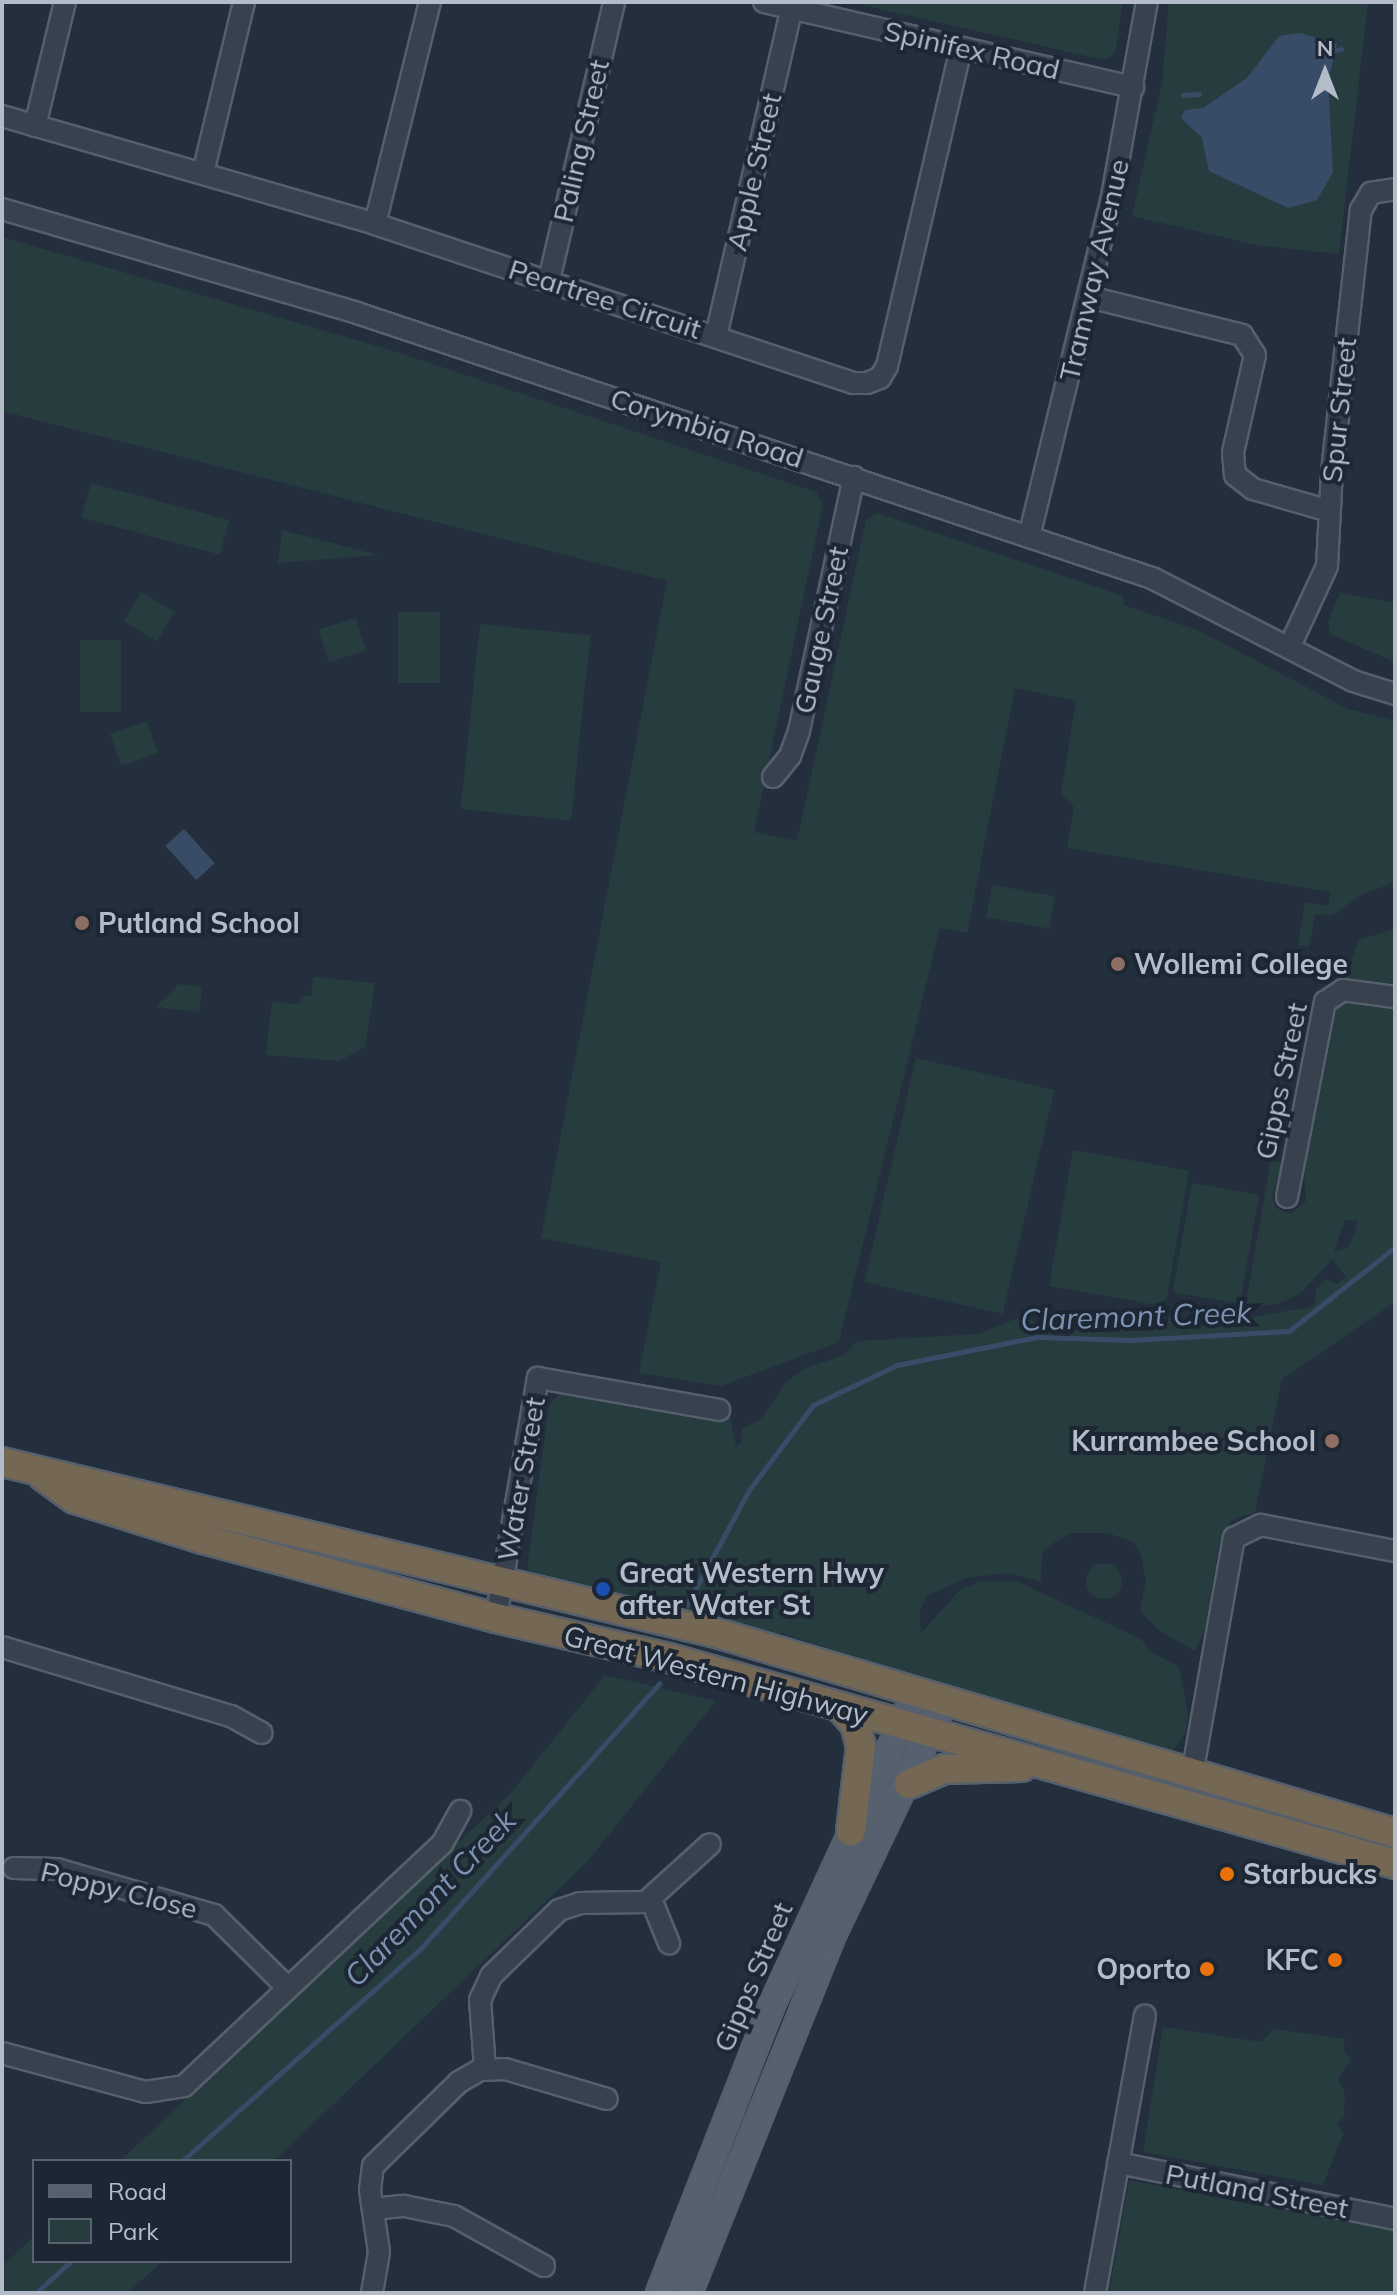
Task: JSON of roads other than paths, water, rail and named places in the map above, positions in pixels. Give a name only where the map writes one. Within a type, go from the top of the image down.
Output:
[{"type":"highway","name":"Great Western Highway","points":[[2,1462],[43,1476],[84,1478],[720,1634],[1395,1833]]},
{"type":"highway","name":"Great Western Highway","points":[[43,1476],[75,1499],[496,1618],[669,1658],[1395,1864]]},
{"type":"highway","points":[[841,1708],[855,1724],[861,1746],[851,1831]]},
{"type":"highway","points":[[909,1784],[945,1769],[1051,1767]]},
{"type":"main road","name":"Gipps Street","points":[[659,2293],[771,2007],[916,1692]]},
{"type":"main road","name":"Gipps Street","points":[[689,2293],[831,1939],[909,1784],[945,1700]]},
{"type":"street","points":[[35,126],[65,2]]},
{"type":"street","points":[[203,173],[244,2]]},
{"type":"street","points":[[375,224],[430,2]]},
{"type":"street","name":"Paling Street","points":[[549,280],[614,2]]},
{"type":"street","name":"Spinifex Road","points":[[764,2],[1133,87]]},
{"type":"street","name":"Tramway Avenue","points":[[1029,537],[1089,297],[1133,87],[1147,2]]},
{"type":"street","name":"Apple Street","points":[[716,336],[792,8]]},
{"type":"street","name":"Peartree Circuit","points":[[2,116],[375,224],[853,383],[880,378],[890,354],[961,49]]},
{"type":"street","name":"Spur Street","points":[[1289,648],[1322,584],[1361,210],[1371,193],[1395,189]]},
{"type":"street","name":"Corymbia Road","points":[[2,209],[357,313],[1172,586],[1353,681],[1395,694]]},
{"type":"street","points":[[1089,297],[1242,335],[1255,355],[1233,453],[1235,475],[1253,489],[1329,511]]},
{"type":"street","name":"Gauge Street","points":[[773,777],[790,756],[799,731],[854,477]]},
{"type":"street","name":"Gipps Street","points":[[1287,1197],[1325,1002],[1343,990],[1395,997]]},
{"type":"street","name":"Water Street","points":[[496,1618],[538,1378],[719,1410]]},
{"type":"street","points":[[1192,1775],[1229,1549],[1244,1529],[1274,1527],[1395,1551]]},
{"type":"street","points":[[2,1647],[231,1716],[262,1733]]},
{"type":"street","points":[[2,2053],[146,2092],[171,2091],[196,2077],[442,1844],[460,1811]]},
{"type":"street","points":[[485,2069],[480,2000],[491,1976],[567,1906],[651,1899],[710,1844]]},
{"type":"street","name":"Poppy Close","points":[[14,1868],[57,1869],[214,1915],[288,1988]]},
{"type":"street","points":[[651,1899],[669,1943]]},
{"type":"street","points":[[1095,2293],[1145,2015]]},
{"type":"street","points":[[372,2293],[379,2252],[369,2181],[376,2161],[459,2082],[485,2069],[515,2071],[607,2099]]},
{"type":"street","name":"Putland Street","points":[[1118,2163],[1395,2219]]},
{"type":"street","points":[[373,2209],[404,2206],[454,2216],[544,2266]]},
{"type":"water","points":[[1300,33],[1337,44],[1328,81],[1333,172],[1317,200],[1288,208],[1209,171],[1202,138],[1181,118],[1185,110],[1203,108],[1247,78],[1279,36]]},
{"type":"water","points":[[184,829],[215,863],[196,880],[165,846]]},
{"type":"waterway","points":[[1329,51],[1341,49]]},
{"type":"waterway","points":[[1183,95],[1199,94]]},
{"type":"waterway","name":"Claremont Creek","points":[[685,1608],[749,1490],[813,1405],[897,1365],[1037,1337],[1131,1340],[1289,1331],[1395,1247]]},
{"type":"waterway","name":"Claremont Creek","points":[[184,2159],[422,1947],[660,1683]]},
{"type":"waterway","name":"Claremont Creek","points":[[36,2293],[69,2263]]},
{"type":"place","name":"Putland School","points":[[82,923]]},
{"type":"place","name":"Wollemi College","points":[[1118,964]]},
{"type":"place","name":"Kurrambee School","points":[[1332,1441]]},
{"type":"place","name":"Great Western Hwy after Water St","points":[[603,1589]]},
{"type":"place","name":"Starbucks","points":[[1227,1874]]},
{"type":"place","name":"KFC","points":[[1335,1960]]},
{"type":"place","name":"Oporto","points":[[1207,1969]]}]
